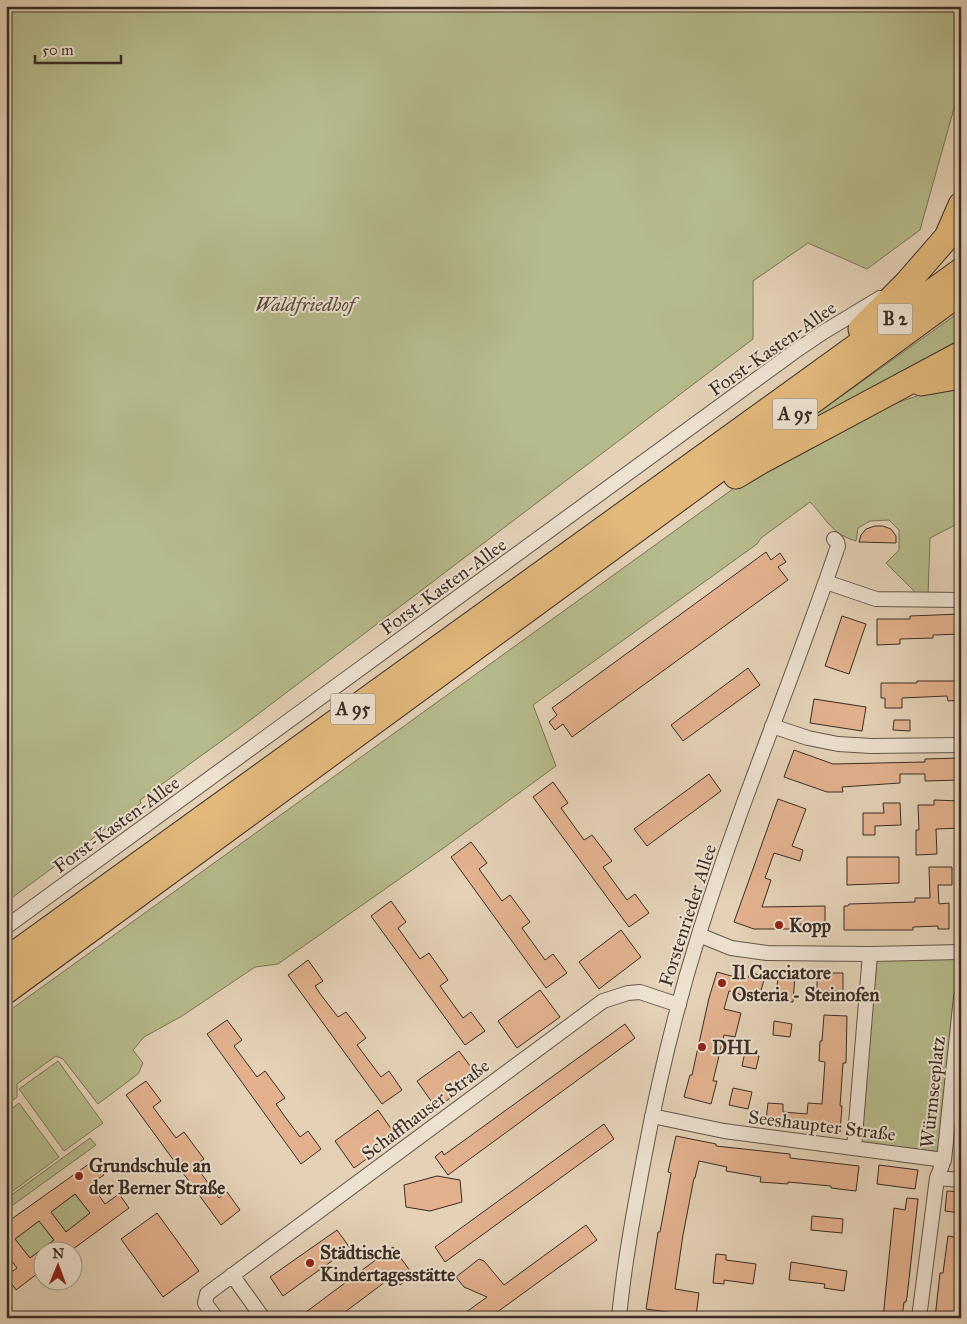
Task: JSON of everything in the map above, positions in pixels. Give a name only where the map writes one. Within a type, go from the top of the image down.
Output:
[{"type":"highway","points":[[828,367],[852,337],[907,283],[947,237],[961,205]]},
{"type":"highway","name":"B 2","points":[[828,367],[961,271]]},
{"type":"highway","name":"A 95","points":[[6,991],[961,292]]},
{"type":"highway","points":[[630,536],[665,522],[761,461],[961,354]]},
{"type":"highway","name":"A 95","points":[[6,960],[828,367]]},
{"type":"highway","points":[[897,389],[926,381],[961,376]]},
{"type":"street","name":"Forst-Kasten-Allee","points":[[6,927],[794,352],[822,333],[907,283]]},
{"type":"street","name":"Forstenrieder Allee","points":[[619,1318],[630,1235],[652,1116],[678,1005],[729,845],[826,582],[838,546],[834,539]]},
{"type":"street","points":[[826,582],[876,600],[961,600]]},
{"type":"street","points":[[772,726],[808,738],[838,744],[871,746],[961,745]]},
{"type":"street","points":[[699,935],[732,948],[767,953],[870,954],[961,952]]},
{"type":"street","points":[[854,1148],[870,954]]},
{"type":"street","name":"Schaffhauser Straße","points":[[216,1318],[205,1303],[207,1294],[603,1001],[628,993],[640,992],[678,1005]]},
{"type":"street","name":"Würmseeplatz","points":[[944,1160],[961,997]]},
{"type":"street","name":"Seeshaupter Straße","points":[[652,1116],[724,1131],[944,1160]]},
{"type":"street","points":[[919,1318],[937,1178],[944,1160]]},
{"type":"street","points":[[937,1178],[961,1180]]},
{"type":"street","points":[[232,1275],[263,1318]]},
{"type":"green space","name":"Waldfriedhof","points":[[6,6],[961,6],[961,83],[920,230],[867,269],[808,243],[753,281],[753,339],[245,724],[140,800],[141,803],[6,902]]},
{"type":"green space","points":[[961,311],[961,348],[798,427]]},
{"type":"green space","points":[[961,386],[961,522],[930,538],[928,596],[919,596],[886,563],[899,550],[899,530],[889,520],[870,521],[858,528],[856,541],[835,530],[810,502],[761,538],[757,544],[533,705],[556,766],[445,847],[278,964],[255,967],[182,1016],[144,1037],[133,1050],[143,1063],[138,1074],[98,1104],[63,1059],[56,1056],[17,1084],[17,1097],[6,1105],[6,1013],[737,486],[817,441],[874,412],[932,392]]},
{"type":"green space","points":[[875,958],[959,959],[940,1152],[859,1142]]},
{"type":"green space","points":[[58,1061],[103,1123],[64,1151],[19,1089]]},
{"type":"green space","points":[[19,1103],[59,1157],[6,1196],[6,1113]]},
{"type":"green space","points":[[90,1138],[96,1145],[6,1210],[6,1199]]},
{"type":"green space","points":[[75,1194],[90,1213],[66,1232],[51,1212]]},
{"type":"green space","points":[[39,1221],[54,1240],[51,1242],[32,1242],[32,1256],[30,1258],[15,1239]]},
{"type":"building","points":[[875,526],[891,529],[896,536],[896,543],[859,542],[861,535],[866,529]]},
{"type":"building","points":[[766,552],[771,560],[780,553],[786,562],[778,567],[788,580],[572,737],[563,724],[555,730],[549,722],[557,715],[552,708]]},
{"type":"building","points":[[961,614],[961,634],[933,635],[933,638],[900,639],[900,644],[877,645],[877,619],[910,619],[910,616]]},
{"type":"building","points":[[842,616],[866,624],[849,674],[825,666]]},
{"type":"building","points":[[748,668],[760,685],[683,741],[671,725]]},
{"type":"building","points":[[917,681],[961,681],[961,700],[948,701],[947,696],[902,698],[902,708],[885,708],[885,698],[881,698],[881,683],[917,683]]},
{"type":"building","points":[[814,699],[866,707],[862,731],[810,723]]},
{"type":"building","points":[[894,720],[910,720],[910,731],[893,730]]},
{"type":"building","points":[[794,750],[833,764],[925,762],[925,759],[961,758],[961,780],[925,781],[925,774],[900,774],[900,783],[842,787],[843,792],[827,792],[784,777]]},
{"type":"building","points":[[709,774],[721,791],[647,846],[634,829]]},
{"type":"building","points":[[553,782],[568,803],[561,808],[584,840],[592,835],[612,861],[603,867],[627,900],[635,894],[649,913],[629,927],[533,797]]},
{"type":"building","points":[[778,799],[806,809],[792,846],[803,850],[800,861],[774,853],[765,878],[771,880],[762,907],[825,906],[825,923],[800,924],[800,929],[754,929],[734,922]]},
{"type":"building","points":[[934,800],[961,801],[961,828],[936,829],[937,854],[916,855],[916,830],[919,830],[918,805],[934,805]]},
{"type":"building","points":[[883,803],[900,803],[901,825],[875,826],[875,835],[863,835],[863,813],[884,813]]},
{"type":"building","points":[[471,842],[487,863],[479,869],[502,901],[510,895],[530,922],[522,928],[545,960],[553,954],[567,973],[546,988],[451,857]]},
{"type":"building","points":[[847,857],[899,857],[899,883],[847,885]]},
{"type":"building","points":[[929,867],[952,867],[952,885],[938,885],[939,904],[949,903],[949,929],[938,929],[938,926],[913,927],[913,930],[844,930],[844,906],[849,904],[915,902],[915,898],[930,898]]},
{"type":"building","points":[[391,901],[406,922],[398,928],[420,959],[429,953],[448,980],[440,986],[463,1018],[471,1012],[485,1031],[465,1045],[371,916]]},
{"type":"building","points":[[621,930],[641,957],[599,989],[579,962]]},
{"type":"building","points":[[308,960],[323,981],[315,986],[321,995],[338,1017],[346,1012],[366,1038],[357,1045],[381,1077],[389,1071],[402,1090],[382,1104],[288,975]]},
{"type":"building","points":[[717,972],[735,977],[736,974],[748,978],[750,972],[765,977],[758,1000],[729,991],[724,1009],[741,1013],[735,1037],[724,1035],[713,1081],[717,1081],[711,1104],[684,1097],[690,1075],[692,1075],[709,998]]},
{"type":"building","points":[[843,973],[843,991],[817,991],[817,974]]},
{"type":"building","points":[[778,975],[795,976],[793,1002],[776,1001]]},
{"type":"building","points":[[540,990],[560,1017],[517,1048],[498,1021]]},
{"type":"building","points":[[824,1015],[847,1016],[846,1063],[843,1063],[840,1132],[805,1129],[806,1125],[766,1120],[768,1103],[783,1104],[783,1112],[807,1114],[808,1103],[822,1104],[825,1062],[819,1061]]},
{"type":"building","points":[[227,1020],[242,1040],[234,1046],[257,1077],[265,1071],[285,1098],[276,1104],[283,1114],[300,1137],[308,1131],[321,1149],[301,1164],[207,1034]]},
{"type":"building","points":[[774,1021],[792,1024],[790,1037],[773,1035]]},
{"type":"building","points":[[625,1024],[635,1038],[448,1175],[435,1157],[442,1151],[444,1155]]},
{"type":"building","points":[[459,1051],[479,1078],[436,1108],[417,1081]]},
{"type":"building","points":[[745,1052],[759,1056],[756,1069],[742,1066]]},
{"type":"building","points":[[146,1081],[161,1101],[153,1107],[176,1138],[184,1132],[204,1159],[195,1165],[219,1198],[227,1192],[240,1210],[221,1225],[126,1095]]},
{"type":"building","points":[[733,1088],[752,1092],[748,1109],[729,1105]]},
{"type":"building","points":[[378,1110],[397,1137],[354,1168],[335,1141]]},
{"type":"building","points":[[604,1124],[614,1139],[445,1262],[435,1247]]},
{"type":"building","points":[[676,1136],[716,1144],[716,1146],[790,1154],[790,1158],[859,1166],[856,1191],[831,1188],[831,1186],[788,1182],[788,1184],[760,1182],[761,1177],[726,1171],[727,1167],[699,1161],[683,1235],[675,1289],[699,1293],[696,1316],[646,1309],[658,1232],[660,1232],[671,1173],[668,1172]]},
{"type":"building","points":[[93,1161],[104,1175],[91,1184],[105,1204],[119,1194],[129,1208],[82,1242],[51,1242],[54,1240],[39,1221],[15,1239],[30,1258],[32,1256],[32,1278],[16,1290],[6,1276],[17,1268],[6,1253],[6,1223]],"holes":[[[75,1194],[90,1213],[66,1232],[51,1212]]]},
{"type":"building","points":[[879,1165],[918,1170],[915,1189],[877,1184]]},
{"type":"building","points":[[437,1176],[460,1180],[462,1202],[430,1211],[406,1207],[404,1185]]},
{"type":"building","points":[[947,1191],[961,1192],[961,1213],[945,1211]]},
{"type":"building","points":[[907,1198],[918,1199],[906,1302],[904,1302],[902,1318],[883,1318],[894,1208],[905,1210]]},
{"type":"building","points":[[157,1213],[199,1271],[163,1297],[121,1239]]},
{"type":"building","points":[[812,1216],[843,1219],[842,1233],[811,1230]]},
{"type":"building","points":[[586,1225],[597,1240],[489,1318],[458,1318],[487,1297],[464,1287],[456,1277],[479,1259],[484,1261],[504,1285]]},
{"type":"building","name":"Städtische Kindertagesstätte","points":[[337,1230],[350,1248],[283,1296],[270,1277]]},
{"type":"building","points":[[948,1236],[961,1238],[961,1297],[958,1318],[935,1318],[940,1273],[943,1273]]},
{"type":"building","points":[[393,1247],[413,1275],[400,1285],[393,1276],[337,1318],[298,1318]]},
{"type":"building","points":[[716,1254],[726,1255],[726,1260],[756,1264],[753,1284],[724,1280],[724,1284],[713,1283]]},
{"type":"building","points":[[791,1262],[847,1271],[844,1291],[824,1288],[825,1284],[789,1280]]},
{"type":"place","name":"Kopp","points":[[779,925]]},
{"type":"place","name":"Il Cacciatore Osteria - Steinofen","points":[[722,983]]},
{"type":"place","name":"DHL","points":[[702,1047]]},
{"type":"place","name":"Grundschule an der Berner Straße","points":[[79,1176]]},
{"type":"place","name":"Städtische Kindertagesstätte","points":[[310,1263]]}]
